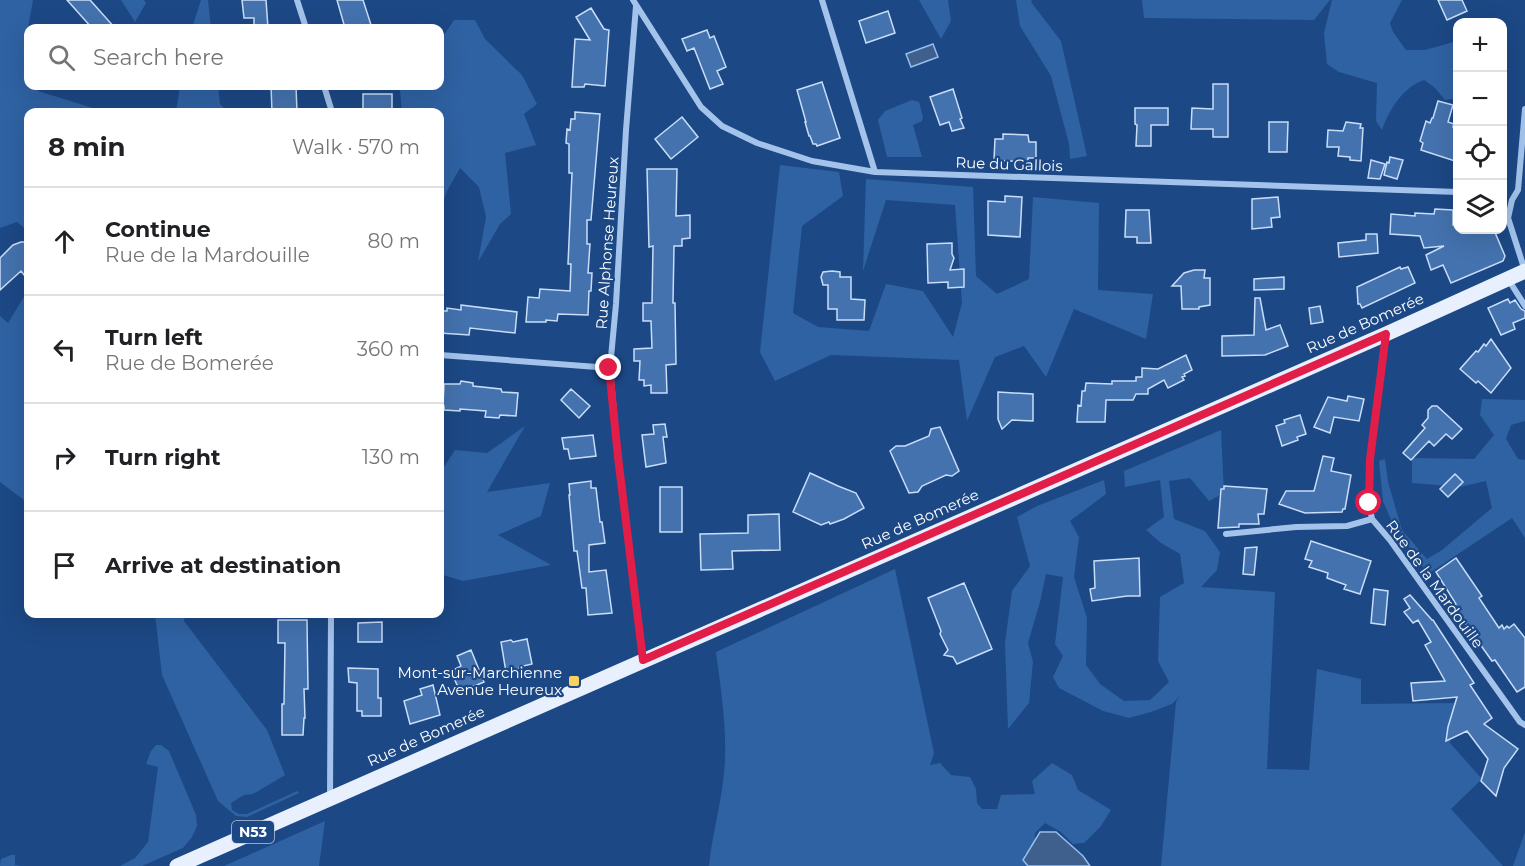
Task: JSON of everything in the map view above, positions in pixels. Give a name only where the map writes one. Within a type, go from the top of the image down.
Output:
[{"type":"main road","name":"Rue de Bomerée","points":[[330,799],[1525,271]]},
{"type":"main road","name":"N53","points":[[177,866],[330,799]]},
{"type":"street","points":[[297,0],[305,24]]},
{"type":"street","points":[[822,0],[875,172]]},
{"type":"street","name":"Rue du Gallois","points":[[635,3],[701,107],[722,126],[757,143],[812,161],[875,172],[1453,192]]},
{"type":"street","name":"Rue Alphonse Heureux","points":[[635,3],[616,304],[609,368],[643,660]]},
{"type":"street","points":[[325,90],[331,108]]},
{"type":"street","points":[[1525,109],[1521,190],[1512,200],[1508,218],[1525,271]]},
{"type":"street","points":[[1507,199],[1512,200]]},
{"type":"street","points":[[1508,279],[1525,306]]},
{"type":"street","name":"Rue de la Mardouille","points":[[1386,334],[1370,459],[1369,503],[1372,519],[1390,540],[1520,722],[1525,725]]},
{"type":"street","points":[[444,355],[609,368]]},
{"type":"street","points":[[1226,534],[1296,527],[1347,526],[1372,519]]},
{"type":"street","points":[[330,799],[331,618]]},
{"type":"shaded area","points":[[0,0],[33,0],[29,24],[24,24],[24,90],[38,90],[93,108],[24,108],[24,228],[17,222],[0,228]]},
{"type":"shaded area","points":[[121,0],[144,0],[146,3],[135,22]]},
{"type":"shaded area","points":[[201,0],[208,0],[211,24],[193,24]]},
{"type":"shaded area","points":[[919,0],[948,0],[951,21],[941,39]]},
{"type":"shaded area","points":[[1016,0],[1032,0],[1031,2],[1061,41],[1087,156],[1070,159],[1069,144],[1051,76],[1020,26]]},
{"type":"shaded area","points":[[1142,0],[1330,0],[1314,20],[1144,18]]},
{"type":"shaded area","points":[[1332,0],[1402,0],[1390,23],[1393,32],[1406,50],[1425,50],[1453,42],[1453,99],[1445,100],[1424,80],[1416,83],[1398,100],[1382,130],[1376,121],[1377,83],[1339,72],[1327,64],[1324,33]]},
{"type":"shaded area","points":[[454,20],[475,20],[485,39],[522,75],[537,104],[524,114],[536,145],[505,153],[511,214],[500,224],[478,262],[486,217],[479,187],[460,168],[444,199],[444,108],[402,108],[400,90],[444,90],[444,35]]},
{"type":"shaded area","points":[[933,44],[938,57],[911,67],[906,54]]},
{"type":"shaded area","points":[[179,90],[218,90],[220,104],[224,108],[177,108]]},
{"type":"shaded area","points":[[912,100],[919,102],[923,117],[922,121],[913,125],[922,157],[887,157],[878,120],[885,111]]},
{"type":"shaded area","points":[[780,165],[839,172],[843,196],[802,226],[793,313],[818,327],[869,331],[886,284],[923,291],[953,337],[962,303],[955,205],[886,200],[863,271],[866,179],[973,187],[976,276],[997,294],[1029,279],[1033,197],[1099,203],[1098,290],[1153,294],[1146,339],[1074,309],[1046,377],[1024,346],[995,357],[967,421],[959,360],[831,355],[775,381],[760,352]]},
{"type":"shaded area","points":[[24,297],[24,500],[0,482],[0,316],[8,323]]},
{"type":"shaded area","points":[[1482,399],[1525,400],[1525,421],[1511,425],[1506,439],[1518,459],[1525,460],[1525,538],[1512,518],[1428,574],[1392,522],[1383,501],[1379,461],[1385,459],[1388,482],[1402,530],[1427,559],[1442,550],[1492,508],[1486,481],[1460,487],[1412,483],[1412,458],[1474,459],[1494,435],[1480,415]]},
{"type":"shaded area","points":[[525,426],[487,492],[550,483],[541,516],[498,535],[551,565],[463,581],[444,575],[444,467],[455,450],[487,453]]},
{"type":"shaded area","points":[[1221,430],[1224,493],[1209,501],[1190,478],[1169,481],[1174,519],[1205,531],[1220,552],[1217,570],[1201,587],[1275,592],[1267,769],[1309,770],[1317,669],[1361,679],[1361,704],[1455,703],[1450,743],[1482,779],[1451,809],[1503,866],[1161,866],[1176,702],[1180,696],[1172,704],[1129,718],[1103,711],[1059,688],[1053,677],[1063,656],[1055,644],[1063,577],[1046,574],[1028,643],[1033,662],[1029,703],[1008,729],[1005,643],[1012,591],[1030,566],[1017,517],[1037,506],[1104,480],[1106,494],[1070,521],[1079,537],[1074,577],[1087,618],[1086,665],[1100,684],[1124,701],[1150,700],[1169,682],[1158,661],[1160,597],[1184,583],[1180,554],[1161,543],[1146,530],[1164,517],[1160,480],[1125,487],[1124,471]]},
{"type":"shaded area","points":[[895,569],[934,753],[930,765],[940,763],[951,775],[970,777],[976,789],[977,803],[982,809],[997,809],[1001,795],[1035,794],[1032,781],[1052,763],[1072,775],[1078,790],[1111,810],[1101,826],[1084,843],[1073,844],[1061,832],[1045,823],[1035,833],[1034,848],[1024,855],[1030,866],[709,866],[723,785],[725,758],[723,712],[716,652]]},
{"type":"shaded area","points":[[155,618],[184,618],[184,621],[267,730],[285,775],[253,794],[244,795],[231,803],[232,810],[239,814],[247,814],[297,791],[299,793],[247,817],[236,816],[218,801],[162,675]]},
{"type":"shaded area","points":[[156,745],[161,745],[169,751],[196,815],[197,826],[183,848],[142,866],[120,866],[135,858],[148,842],[158,767],[146,764]]},
{"type":"shaded area","points":[[325,821],[319,866],[224,866]]},
{"type":"shaded area","points":[[1040,832],[1056,832],[1083,856],[1090,866],[1028,866],[1023,860]]},
{"type":"shaded area","points":[[1525,832],[1525,866],[1513,866]]},
{"type":"shaded area","points":[[15,855],[15,865],[22,866],[0,866],[1,859]]},
{"type":"building","points":[[67,0],[90,0],[111,24],[88,24]]},
{"type":"building","points":[[242,0],[266,0],[268,24],[254,24],[254,18],[244,18]]},
{"type":"building","points":[[337,0],[363,0],[371,24],[344,24]]},
{"type":"building","points":[[1438,0],[1462,0],[1467,11],[1447,20]]},
{"type":"building","points":[[591,8],[604,29],[609,30],[605,86],[585,84],[584,87],[572,87],[575,39],[590,40],[576,17]]},
{"type":"building","points":[[888,11],[895,33],[866,43],[859,21]]},
{"type":"building","points":[[707,30],[710,38],[714,36],[726,67],[717,71],[723,84],[710,89],[694,48],[687,51],[682,39]]},
{"type":"building","points":[[822,82],[840,138],[817,146],[813,144],[809,136],[797,90]]},
{"type":"building","points":[[1213,84],[1228,84],[1228,137],[1213,137],[1213,129],[1191,129],[1192,108],[1213,109]]},
{"type":"building","points":[[953,89],[964,128],[952,131],[949,122],[940,125],[930,97]]},
{"type":"building","points":[[271,90],[296,90],[297,108],[272,108]]},
{"type":"building","points":[[363,94],[392,94],[392,108],[363,108]]},
{"type":"building","points":[[1438,101],[1453,105],[1448,122],[1453,124],[1453,160],[1421,150],[1423,143],[1420,141],[1426,121],[1430,123]]},
{"type":"building","points":[[1135,108],[1168,108],[1168,125],[1151,125],[1151,146],[1136,146]]},
{"type":"building","points":[[575,112],[600,114],[591,220],[587,220],[587,244],[590,244],[588,273],[592,273],[588,315],[558,314],[557,321],[526,322],[528,297],[539,298],[540,289],[570,291],[571,264],[568,264],[572,173],[569,173],[569,144],[566,143],[567,129],[570,130],[571,119],[575,119]]},
{"type":"building","points":[[682,117],[698,137],[671,159],[655,139]]},
{"type":"building","points":[[1269,122],[1288,122],[1287,152],[1269,152]]},
{"type":"building","points":[[1346,122],[1361,124],[1360,128],[1363,128],[1361,161],[1338,156],[1339,147],[1327,147],[1328,130],[1343,131]]},
{"type":"building","points":[[1003,134],[1028,135],[1029,142],[1036,142],[1036,158],[1028,158],[1028,162],[994,160],[995,139],[1003,139]]},
{"type":"building","points":[[1390,157],[1403,160],[1397,179],[1384,175]]},
{"type":"building","points":[[1371,160],[1385,164],[1380,179],[1368,178]]},
{"type":"building","points":[[647,169],[677,169],[676,216],[690,215],[690,238],[682,239],[682,246],[674,246],[673,303],[675,303],[676,364],[666,365],[667,393],[651,393],[651,385],[644,386],[644,380],[639,380],[640,361],[634,361],[634,349],[652,348],[651,321],[643,321],[643,303],[652,303],[653,246],[649,247]]},
{"type":"building","points":[[1005,196],[1022,197],[1020,237],[988,235],[988,201],[1005,202]]},
{"type":"building","points":[[1278,197],[1280,217],[1271,218],[1272,227],[1252,229],[1252,199]]},
{"type":"building","points":[[1435,209],[1453,210],[1453,234],[1496,234],[1505,256],[1503,261],[1451,283],[1443,265],[1431,270],[1426,255],[1444,246],[1424,248],[1420,236],[1390,234],[1391,214],[1415,216],[1415,213],[1434,214]]},
{"type":"building","points":[[1126,210],[1149,210],[1151,243],[1137,243],[1137,237],[1125,237]]},
{"type":"building","points":[[1366,234],[1377,234],[1378,253],[1339,257],[1338,243],[1366,240]]},
{"type":"building","points":[[24,242],[24,275],[21,271],[0,290],[0,258],[13,245]]},
{"type":"building","points":[[952,243],[954,258],[950,270],[964,269],[964,287],[948,288],[948,282],[928,283],[927,244]]},
{"type":"building","points":[[1400,267],[1401,269],[1408,267],[1415,283],[1362,308],[1358,304],[1357,287]]},
{"type":"building","points":[[1205,270],[1204,278],[1210,278],[1210,305],[1199,307],[1199,309],[1182,309],[1181,286],[1172,286],[1184,273]]},
{"type":"building","points":[[823,272],[840,272],[840,277],[851,277],[851,299],[865,300],[864,320],[837,320],[837,309],[828,309],[828,285],[823,285],[821,277]]},
{"type":"building","points":[[1284,277],[1284,289],[1254,290],[1254,279]]},
{"type":"building","points":[[1255,298],[1260,298],[1266,330],[1280,325],[1288,346],[1265,355],[1222,356],[1222,336],[1254,335]]},
{"type":"building","points":[[1508,299],[1510,303],[1515,300],[1525,311],[1525,318],[1513,323],[1515,329],[1501,335],[1488,308]]},
{"type":"building","points":[[461,305],[517,312],[515,333],[470,328],[469,335],[444,333],[444,311],[447,311],[447,308],[461,310]]},
{"type":"building","points":[[1320,306],[1323,322],[1311,324],[1309,308]]},
{"type":"building","points":[[1491,339],[1511,368],[1491,393],[1460,369],[1476,351],[1478,352],[1484,344],[1486,346]]},
{"type":"building","points":[[1186,355],[1192,370],[1184,374],[1185,376],[1182,377],[1184,380],[1168,388],[1164,380],[1148,389],[1148,394],[1136,394],[1133,400],[1106,400],[1105,422],[1077,422],[1078,405],[1081,406],[1082,391],[1085,391],[1086,383],[1112,384],[1112,381],[1136,381],[1136,377],[1142,377],[1142,368],[1158,369]]},
{"type":"building","points":[[461,381],[473,383],[473,386],[518,393],[516,416],[485,417],[486,411],[444,410],[444,384],[460,384]]},
{"type":"building","points":[[571,389],[590,406],[579,418],[561,400]]},
{"type":"building","points":[[998,392],[1033,394],[1033,421],[1012,420],[1002,429],[998,419]]},
{"type":"building","points":[[1348,396],[1364,399],[1359,421],[1334,417],[1330,433],[1314,427],[1328,397],[1347,401]]},
{"type":"building","points":[[1432,406],[1437,406],[1462,429],[1452,439],[1446,434],[1434,446],[1429,441],[1411,460],[1403,453],[1425,428],[1422,425],[1428,418],[1428,410]]},
{"type":"building","points":[[1300,415],[1306,434],[1282,446],[1276,426],[1285,423],[1284,420]]},
{"type":"building","points":[[665,424],[667,437],[663,437],[666,463],[646,467],[642,435],[654,434],[653,425]]},
{"type":"building","points":[[940,427],[959,471],[952,476],[946,475],[922,486],[918,492],[909,493],[890,451],[896,446],[905,446],[929,436],[931,429]]},
{"type":"building","points":[[593,435],[596,456],[570,459],[568,449],[564,449],[562,438]]},
{"type":"building","points":[[1323,456],[1334,458],[1331,471],[1351,475],[1345,509],[1342,512],[1305,513],[1279,504],[1286,491],[1314,491]]},
{"type":"building","points":[[810,473],[856,493],[864,508],[844,519],[821,525],[793,512]]},
{"type":"building","points":[[1455,474],[1463,482],[1448,497],[1440,489]]},
{"type":"building","points":[[591,481],[591,488],[596,488],[605,543],[589,545],[589,572],[606,570],[612,613],[588,615],[586,588],[582,588],[577,551],[574,551],[569,484]]},
{"type":"building","points":[[1224,486],[1267,489],[1264,514],[1258,514],[1259,524],[1239,524],[1239,527],[1218,528],[1221,489],[1224,489]]},
{"type":"building","points":[[660,487],[682,487],[682,532],[660,532]]},
{"type":"building","points":[[779,514],[780,550],[732,551],[733,569],[701,570],[700,534],[748,533],[748,515]]},
{"type":"building","points":[[1311,541],[1371,561],[1360,594],[1344,589],[1346,585],[1327,578],[1328,573],[1309,567],[1312,561],[1305,559]]},
{"type":"building","points":[[1257,547],[1254,575],[1243,574],[1245,548]]},
{"type":"building","points":[[1139,558],[1140,596],[1092,601],[1090,589],[1095,588],[1094,561]]},
{"type":"building","points":[[1456,558],[1482,596],[1479,598],[1499,628],[1502,625],[1504,629],[1507,626],[1509,628],[1514,624],[1525,638],[1525,687],[1517,692],[1453,606],[1456,604],[1436,572]]},
{"type":"building","points":[[964,583],[992,649],[957,664],[953,657],[944,655],[948,650],[928,598]]},
{"type":"building","points":[[1374,589],[1388,591],[1385,625],[1371,623]]},
{"type":"building","points":[[1410,595],[1433,620],[1474,683],[1470,685],[1492,718],[1484,724],[1518,749],[1504,768],[1496,796],[1481,781],[1488,759],[1467,731],[1446,741],[1457,697],[1413,701],[1411,683],[1445,681],[1425,645],[1431,642],[1418,620],[1413,623],[1404,612],[1410,608],[1404,599]]},
{"type":"building","points":[[278,620],[307,620],[308,689],[304,689],[303,735],[282,735],[285,643],[278,643]]},
{"type":"building","points":[[382,622],[382,642],[358,642],[358,623]]},
{"type":"building","points":[[527,639],[532,664],[506,672],[501,642]]},
{"type":"building","points":[[471,650],[484,682],[460,692],[451,671],[461,666],[457,656]]},
{"type":"building","points":[[348,668],[378,669],[378,698],[381,698],[381,716],[362,716],[362,711],[357,711],[357,683],[349,682]]},
{"type":"building","points":[[433,685],[440,715],[410,724],[404,701],[422,695],[420,689]]},
{"type":"place","name":"Mont-sur-Marchienne Avenue Heureux","points":[[574,681]]},
{"type":"route","points":[[609,368],[643,660],[1386,334],[1370,459],[1369,503]]}]
